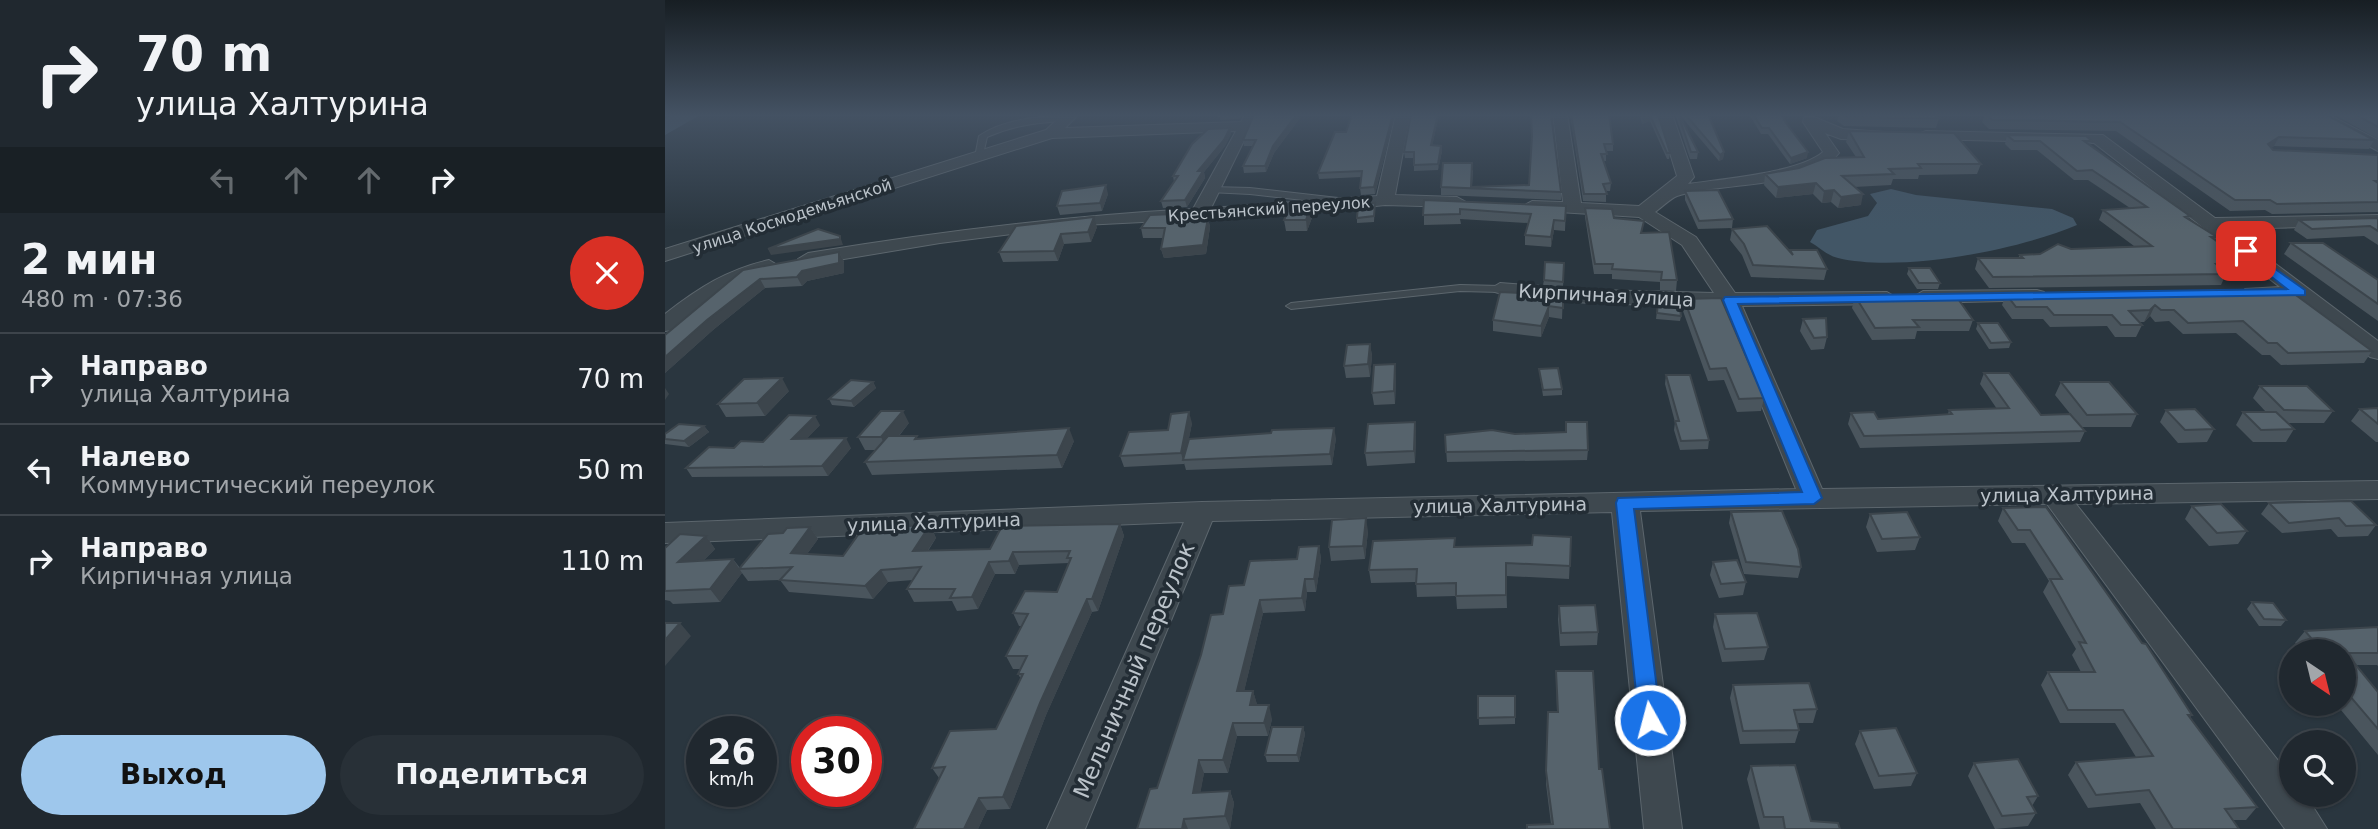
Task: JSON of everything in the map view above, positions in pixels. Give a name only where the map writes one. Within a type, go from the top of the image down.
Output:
[{"type":"street","name":"улица Космодемьянской","points":[[665,255],[990,153]]},
{"type":"street","points":[[1199,214],[1232,153]]},
{"type":"street","points":[[1385,200],[1395,153]]},
{"type":"street","points":[[1565,153],[1573,208]]},
{"type":"street","points":[[1643,212],[1671,192],[1686,177],[1678,153]]},
{"type":"street","points":[[1671,192],[1763,178],[1820,163],[1831,153]]},
{"type":"street","points":[[2117,153],[2378,352]]},
{"type":"street","points":[[2354,155],[2378,157]]},
{"type":"street","name":"Крестьянский переулок","points":[[665,325],[713,285],[749,269],[940,237],[1083,220],[1385,200],[1479,203]]},
{"type":"street","points":[[1520,205],[1643,212],[1689,241],[1730,300],[1814,498]]},
{"type":"street","points":[[2210,224],[2378,220]]},
{"type":"street","points":[[709,243],[749,269]]},
{"type":"street","name":"Кирпичная улица","points":[[1500,289],[1568,297],[1730,300],[2064,296]]},
{"type":"street","points":[[2231,293],[2300,293]]},
{"type":"street","name":"улица Халтурина","points":[[665,533],[1202,512],[1814,498],[2378,490]]},
{"type":"street","points":[[2054,494],[2308,829]]},
{"type":"street","points":[[1625,503],[1663,829]]},
{"type":"street","name":"Мельничный переулок","points":[[1066,829],[1202,512]]},
{"type":"lane","points":[[1212,190],[1273,193],[1357,203]]},
{"type":"lane","points":[[1291,306],[1459,288],[1500,289]]},
{"type":"water","points":[[1891,189],[1916,195],[2052,209],[2073,218],[2077,225],[2023,243],[1925,261],[1864,262],[1838,258],[1810,242],[1817,230],[1868,216],[1877,203],[1870,194]]},
{"type":"building","points":[[1187,153],[1213,153],[1198,171],[1203,171],[1185,200],[1161,201],[1178,176],[1173,176]]},
{"type":"building","points":[[1250,153],[1270,153],[1265,166],[1243,166]]},
{"type":"building","points":[[1326,153],[1383,153],[1374,187],[1360,188],[1362,171],[1318,173]]},
{"type":"building","points":[[1414,153],[1440,153],[1438,164],[1414,165]]},
{"type":"building","points":[[1531,153],[1556,153],[1561,192],[1441,187],[1443,163],[1472,163],[1471,187],[1529,185]]},
{"type":"building","points":[[1577,153],[1607,153],[1601,154],[1611,183],[1603,184],[1607,194],[1584,194]]},
{"type":"building","points":[[1787,153],[1806,153],[1791,158]]},
{"type":"building","points":[[1862,153],[1971,153],[1981,164],[1918,164],[1921,168],[1889,169],[1894,174],[1842,176],[1863,194],[1841,197],[1834,190],[1824,191],[1816,183],[1778,187],[1765,174],[1799,168],[1825,158],[1864,157]]},
{"type":"building","points":[[2054,153],[2101,153],[2190,216],[2185,217],[2217,237],[2211,237],[2247,263],[2216,264],[2226,274],[1993,277],[1978,258],[2023,258],[2020,255],[2040,254],[2058,244],[2071,249],[2152,246],[2103,210],[2147,207],[2092,170],[2077,171]]},
{"type":"building","points":[[2165,153],[2378,155],[2378,181],[2375,181],[2378,183],[2378,202],[2277,204],[2270,200],[2235,200]]},
{"type":"building","points":[[1106,185],[1100,203],[1057,206],[1062,191]]},
{"type":"building","points":[[1718,190],[1733,219],[1699,221],[1685,191]]},
{"type":"building","points":[[1424,200],[1566,206],[1565,221],[1554,220],[1551,237],[1525,235],[1531,214],[1460,209],[1460,214],[1423,215]]},
{"type":"building","points":[[1375,203],[1374,216],[1357,218],[1358,205]]},
{"type":"building","points":[[1311,205],[1306,220],[1284,220],[1290,207]]},
{"type":"building","points":[[1585,208],[1612,209],[1614,218],[1644,221],[1641,233],[1669,232],[1677,280],[1661,280],[1662,272],[1612,269],[1613,264],[1595,264]]},
{"type":"building","points":[[1174,214],[1170,221],[1208,218],[1203,245],[1161,249],[1165,228],[1141,228],[1150,215]]},
{"type":"building","points":[[1094,217],[1088,232],[1061,234],[1054,251],[999,252],[1016,226]]},
{"type":"building","points":[[2378,218],[2378,231],[2370,226],[2312,229],[2299,220]]},
{"type":"building","points":[[1767,226],[1793,255],[1790,250],[1817,250],[1827,269],[1753,265],[1744,244],[1732,229]]},
{"type":"building","points":[[818,229],[840,236],[840,239],[768,249]]},
{"type":"building","points":[[2291,243],[2323,243],[2378,280],[2378,304]]},
{"type":"building","points":[[839,252],[839,263],[802,271],[797,277],[760,279],[665,357],[665,335],[743,270]]},
{"type":"building","points":[[1545,262],[1564,263],[1563,282],[1544,280]]},
{"type":"building","points":[[1909,268],[1930,268],[1940,283],[1919,283]]},
{"type":"building","points":[[1500,292],[1563,293],[1563,308],[1549,306],[1541,326],[1493,320]]},
{"type":"building","points":[[2293,293],[2372,351],[2288,353],[2277,343],[2268,343],[2243,321],[2188,323],[2174,310],[2161,310],[2155,305],[2150,310],[2129,311],[2142,325],[2121,325],[2112,315],[2054,315],[2047,307],[2016,307],[2006,294]]},
{"type":"building","points":[[1855,296],[1956,296],[1973,320],[1913,320],[1919,327],[1875,328]]},
{"type":"building","points":[[1721,298],[1764,398],[1739,399],[1726,368],[1710,369],[1684,299]]},
{"type":"building","points":[[1658,302],[1679,302],[1681,316],[1657,313]]},
{"type":"building","points":[[1826,318],[1827,337],[1814,338],[1803,319]]},
{"type":"building","points":[[1978,323],[1998,323],[2011,342],[1991,343]]},
{"type":"building","points":[[1370,344],[1368,364],[1344,366],[1347,345]]},
{"type":"building","points":[[1395,364],[1394,391],[1372,393],[1374,365]]},
{"type":"building","points":[[1558,368],[1562,389],[1543,390],[1539,369]]},
{"type":"building","points":[[1984,373],[2009,373],[2041,415],[2070,414],[2085,431],[1864,436],[1851,413],[1874,412],[1878,419],[1952,414],[1949,410],[2009,408]]},
{"type":"building","points":[[1666,375],[1690,375],[1709,440],[1681,441],[1675,421],[1679,421]]},
{"type":"building","points":[[782,378],[757,403],[718,404],[744,379]]},
{"type":"building","points":[[851,380],[873,382],[851,401],[829,399]]},
{"type":"building","points":[[2061,382],[2109,382],[2137,414],[2087,415]]},
{"type":"building","points":[[2260,386],[2307,386],[2333,411],[2284,410]]},
{"type":"building","points":[[2378,408],[2378,424],[2360,409]]},
{"type":"building","points":[[2195,409],[2214,429],[2185,430],[2166,410]]},
{"type":"building","points":[[881,411],[903,411],[881,437],[858,437]]},
{"type":"building","points":[[1189,412],[1181,453],[1120,456],[1129,432],[1168,430],[1171,414]]},
{"type":"building","points":[[2243,412],[2276,412],[2294,429],[2261,430]]},
{"type":"building","points":[[789,415],[815,416],[792,439],[846,438],[822,466],[686,468],[709,447],[734,448],[741,441],[763,442]]},
{"type":"building","points":[[1415,422],[1414,451],[1365,453],[1368,424]]},
{"type":"building","points":[[1566,422],[1587,422],[1588,450],[1446,452],[1445,435],[1492,430],[1515,434],[1566,432]]},
{"type":"building","points":[[679,424],[704,426],[684,441],[665,439],[665,434]]},
{"type":"building","points":[[1069,428],[1057,455],[865,462],[888,436],[917,436],[915,439]]},
{"type":"building","points":[[1334,428],[1330,454],[1183,460],[1189,439],[1271,433],[1272,430]]},
{"type":"building","points":[[2351,501],[2376,525],[2346,526],[2339,518],[2289,523],[2269,503]]},
{"type":"building","points":[[2221,504],[2247,531],[2217,533],[2192,506]]},
{"type":"building","points":[[2046,507],[2142,643],[2146,644],[2192,715],[2188,715],[2257,807],[2225,809],[2239,829],[2173,829],[2149,790],[2096,795],[2076,762],[2153,756],[2123,710],[2068,710],[2048,672],[2095,672],[2079,642],[2086,643],[2050,579],[2062,579],[2030,530],[2018,530],[2003,508]]},
{"type":"building","points":[[1782,511],[1798,549],[1801,567],[1746,562],[1731,512]]},
{"type":"building","points":[[1907,512],[1920,537],[1882,539],[1870,514]]},
{"type":"building","points":[[1366,518],[1363,546],[1329,547],[1332,520]]},
{"type":"building","points":[[1120,524],[1092,599],[1087,599],[1040,703],[1003,797],[979,798],[964,829],[914,829],[945,767],[932,768],[950,731],[996,729],[1023,674],[1018,674],[1027,656],[1006,656],[1028,614],[1013,613],[1025,591],[1057,592],[1071,558],[1067,558],[1070,551],[1013,552],[1009,561],[989,562],[972,597],[950,598],[955,589],[907,589],[921,567],[881,570],[865,586],[780,580],[792,567],[739,569],[768,534],[783,533],[787,528],[810,527],[791,553],[843,556],[863,528],[930,525],[913,551],[990,549],[1002,526]]},
{"type":"building","points":[[680,534],[706,536],[678,562],[733,559],[710,589],[665,591],[665,548]]},
{"type":"building","points":[[1533,535],[1571,537],[1570,566],[1506,563],[1506,595],[1456,596],[1456,583],[1416,584],[1417,569],[1369,570],[1373,541],[1455,538],[1454,547],[1532,545]]},
{"type":"building","points":[[1319,546],[1314,579],[1305,579],[1302,598],[1260,600],[1237,691],[1253,691],[1250,705],[1269,705],[1264,723],[1233,723],[1223,760],[1199,760],[1193,793],[1230,791],[1225,816],[1184,819],[1182,829],[1137,829],[1150,789],[1157,788],[1201,655],[1211,615],[1223,614],[1229,586],[1244,585],[1250,561],[1297,559],[1299,547]]},
{"type":"building","points":[[1737,560],[1746,582],[1721,584],[1713,562]]},
{"type":"building","points":[[2252,602],[2273,603],[2286,620],[2264,619]]},
{"type":"building","points":[[1595,605],[1598,632],[1561,633],[1559,606]]},
{"type":"building","points":[[1757,613],[1768,647],[1725,649],[1715,614]]},
{"type":"building","points":[[665,623],[680,623],[665,640]]},
{"type":"building","points":[[2378,627],[2378,653],[2356,653],[2356,639],[2312,639],[2305,631]]},
{"type":"building","points":[[2356,665],[2378,692],[2378,729],[2356,703]]},
{"type":"building","points":[[1556,671],[1593,671],[1599,769],[1602,769],[1610,829],[1527,829],[1527,825],[1553,824],[1546,771],[1548,712],[1558,712]]},
{"type":"building","points":[[1809,683],[1817,709],[1794,710],[1799,730],[1743,731],[1733,685]]},
{"type":"building","points":[[1478,696],[1515,696],[1515,717],[1478,718]]},
{"type":"building","points":[[1272,727],[1303,727],[1297,755],[1265,755]]},
{"type":"building","points":[[1896,728],[1917,773],[1879,776],[1860,731]]},
{"type":"building","points":[[2018,759],[2038,796],[2027,797],[2036,813],[2002,816],[1974,763]]},
{"type":"building","points":[[1795,765],[1811,821],[1838,823],[1840,829],[1785,829],[1783,817],[1764,817],[1751,766]]},
{"type":"route","points":[[1650,720],[1625,503],[1814,498],[1730,300],[2300,293],[2246,251]]}]
